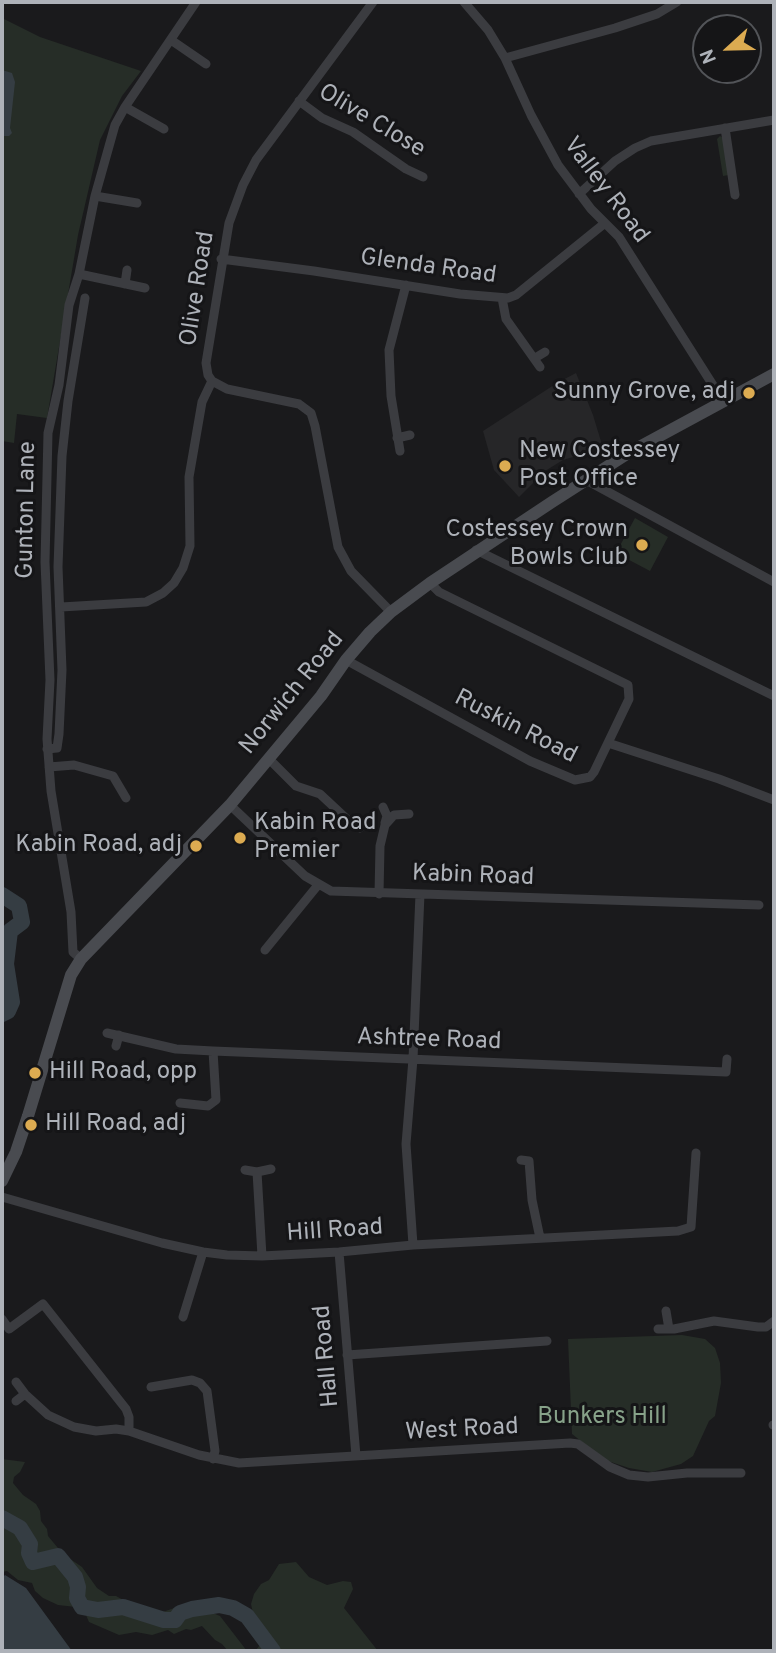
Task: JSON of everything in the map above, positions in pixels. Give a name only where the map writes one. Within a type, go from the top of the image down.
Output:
[{"type":"street","name":"Gunton Lane","points":[[81,958],[73,952],[72,912],[47,749],[50,680],[45,562],[47,450],[66,318],[79,274],[95,196],[116,125],[125,107],[197,2]]},
{"type":"street","name":"Olive Road","points":[[61,607],[146,602],[163,593],[183,569],[190,546],[189,477],[202,402],[212,381],[206,363],[229,222],[256,160],[373,2]]},
{"type":"street","name":"Valley Road","points":[[464,2],[488,30],[505,58],[545,143],[579,194],[619,237],[723,401]]},
{"type":"street","points":[[505,58],[615,28],[657,14],[677,2]]},
{"type":"street","points":[[171,40],[206,64]]},
{"type":"street","name":"Olive Close","points":[[299,101],[322,118],[353,132],[406,169],[423,177]]},
{"type":"street","points":[[125,107],[164,129]]},
{"type":"street","points":[[579,194],[615,161],[651,141],[774,120]]},
{"type":"street","points":[[725,128],[735,195]]},
{"type":"street","points":[[95,196],[137,203]]},
{"type":"street","name":"Glenda Road","points":[[221,259],[502,298],[516,295],[606,223]]},
{"type":"street","points":[[125,284],[127,270]]},
{"type":"street","points":[[79,274],[145,288]]},
{"type":"street","points":[[400,451],[390,381],[389,350],[406,285]]},
{"type":"street","name":"Gunton Lane","points":[[47,749],[57,748],[59,734],[62,670],[58,567],[62,456],[85,298]]},
{"type":"street","points":[[502,298],[506,318],[540,367]]},
{"type":"street","points":[[535,358],[545,352]]},
{"type":"street","name":"Norwich Road","points":[[2,1181],[29,1116],[71,975],[81,958],[230,805],[321,696],[346,660],[391,612],[476,550],[630,452],[774,374]]},
{"type":"street","points":[[212,381],[227,389],[299,404],[311,413],[338,547],[351,572],[391,612]]},
{"type":"street","points":[[397,438],[410,435]]},
{"type":"street","points":[[586,480],[774,582]]},
{"type":"street","points":[[476,550],[774,695]]},
{"type":"street","points":[[430,583],[439,593],[628,685],[629,699],[608,743]]},
{"type":"street","name":"Ruskin Road","points":[[346,660],[530,761],[575,780],[584,779],[594,772],[608,743],[774,800]]},
{"type":"street","points":[[269,759],[296,786],[320,794],[360,828]]},
{"type":"street","points":[[49,767],[74,765],[113,776],[125,798]]},
{"type":"street","name":"Kabin Road","points":[[230,805],[305,876],[331,891],[747,910],[759,905]]},
{"type":"street","points":[[379,894],[380,846],[387,816],[383,807]]},
{"type":"street","points":[[385,825],[394,815],[409,814]]},
{"type":"street","points":[[265,950],[318,885]]},
{"type":"street","points":[[413,1245],[406,1144],[413,1059],[420,894]]},
{"type":"street","name":"Ashtree Road","points":[[107,1032],[176,1049],[213,1051],[726,1072],[727,1059]]},
{"type":"street","points":[[116,1046],[119,1035]]},
{"type":"street","points":[[180,1103],[208,1105],[216,1100],[213,1051]]},
{"type":"street","name":"Hill Road","points":[[2,1197],[162,1243],[202,1252],[262,1256],[540,1238],[678,1236],[691,1227],[699,1158]]},
{"type":"street","points":[[521,1160],[529,1161],[532,1200],[540,1238]]},
{"type":"street","points":[[244,1170],[257,1172],[271,1169]]},
{"type":"street","points":[[257,1172],[262,1256]]},
{"type":"street","points":[[183,1317],[202,1252]]},
{"type":"street","name":"Hall Road","points":[[339,1252],[356,1457]]},
{"type":"street","points":[[16,1382],[48,1415],[74,1427],[96,1431],[129,1430],[126,1409],[36,1294]]},
{"type":"street","points":[[2,1319],[6,1332],[43,1304]]},
{"type":"street","points":[[666,1311],[669,1329]]},
{"type":"street","points":[[657,1329],[714,1321],[758,1327],[774,1321]]},
{"type":"street","points":[[347,1355],[547,1341]]},
{"type":"street","points":[[151,1387],[192,1380],[200,1383],[207,1391],[215,1451],[213,1459]]},
{"type":"street","points":[[16,1401],[25,1394]]},
{"type":"street","points":[[209,1404],[221,1401]]},
{"type":"street","name":"West Road","points":[[129,1430],[213,1459],[239,1463],[570,1443],[578,1444],[610,1467],[629,1475],[648,1477],[687,1473],[741,1474]]},
{"type":"shaded area","points":[[2,70],[12,73],[15,82],[10,128],[12,133],[9,136],[2,136]]},
{"type":"shaded area","points":[[576,373],[603,448],[563,460],[545,471],[519,497],[494,470],[483,431]]},
{"type":"shaded area","points":[[5,1575],[26,1588],[72,1651],[2,1651],[2,1578]]},
{"type":"green space","points":[[2,18],[40,37],[141,71],[122,96],[100,140],[78,235],[47,418],[17,414],[14,443],[2,441]]},
{"type":"green space","points":[[720,136],[723,138],[729,175],[723,176],[717,139]]},
{"type":"green space","name":"Costessey Crown Bowls Club","points":[[635,518],[668,537],[650,571],[616,553]]},
{"type":"green space","name":"Bunkers Hill","points":[[682,1335],[705,1339],[715,1348],[720,1363],[721,1383],[715,1416],[709,1421],[693,1456],[681,1464],[652,1472],[629,1468],[605,1460],[572,1434],[568,1339]]},
{"type":"green space","points":[[2,1459],[25,1462],[14,1477],[13,1483],[23,1495],[36,1504],[48,1536],[63,1554],[82,1567],[97,1588],[109,1596],[125,1601],[137,1614],[145,1618],[189,1603],[220,1616],[247,1651],[228,1651],[202,1626],[174,1634],[168,1630],[152,1635],[136,1632],[119,1635],[89,1622],[86,1615],[76,1607],[58,1605],[43,1598],[35,1591],[32,1583],[18,1580],[7,1571],[2,1572]]},
{"type":"green space","points":[[296,1562],[309,1577],[327,1585],[351,1582],[353,1589],[344,1608],[378,1651],[255,1651],[260,1645],[251,1604],[254,1594],[261,1584],[269,1580],[279,1564]]},
{"type":"waterway","points":[[2,895],[19,906],[22,922],[10,931],[6,964],[12,1002],[8,1011],[2,1014]]},
{"type":"waterway","points":[[2,1518],[20,1528],[30,1544],[29,1553],[33,1562],[58,1556],[75,1577],[77,1598],[82,1607],[98,1610],[123,1607],[164,1620],[175,1620],[180,1613],[192,1609],[219,1605],[233,1608],[247,1616],[273,1651]]},
{"type":"place","name":"Sunny Grove, adj","points":[[749,393]]},
{"type":"place","name":"New Costessey Post Office","points":[[505,466]]},
{"type":"place","name":"Costessey Crown Bowls Club","points":[[642,545]]},
{"type":"place","name":"Kabin Road Premier","points":[[240,838]]},
{"type":"place","name":"Kabin Road, adj","points":[[196,846]]},
{"type":"place","name":"Hill Road, opp","points":[[35,1073]]},
{"type":"place","name":"Hill Road, adj","points":[[31,1125]]}]
